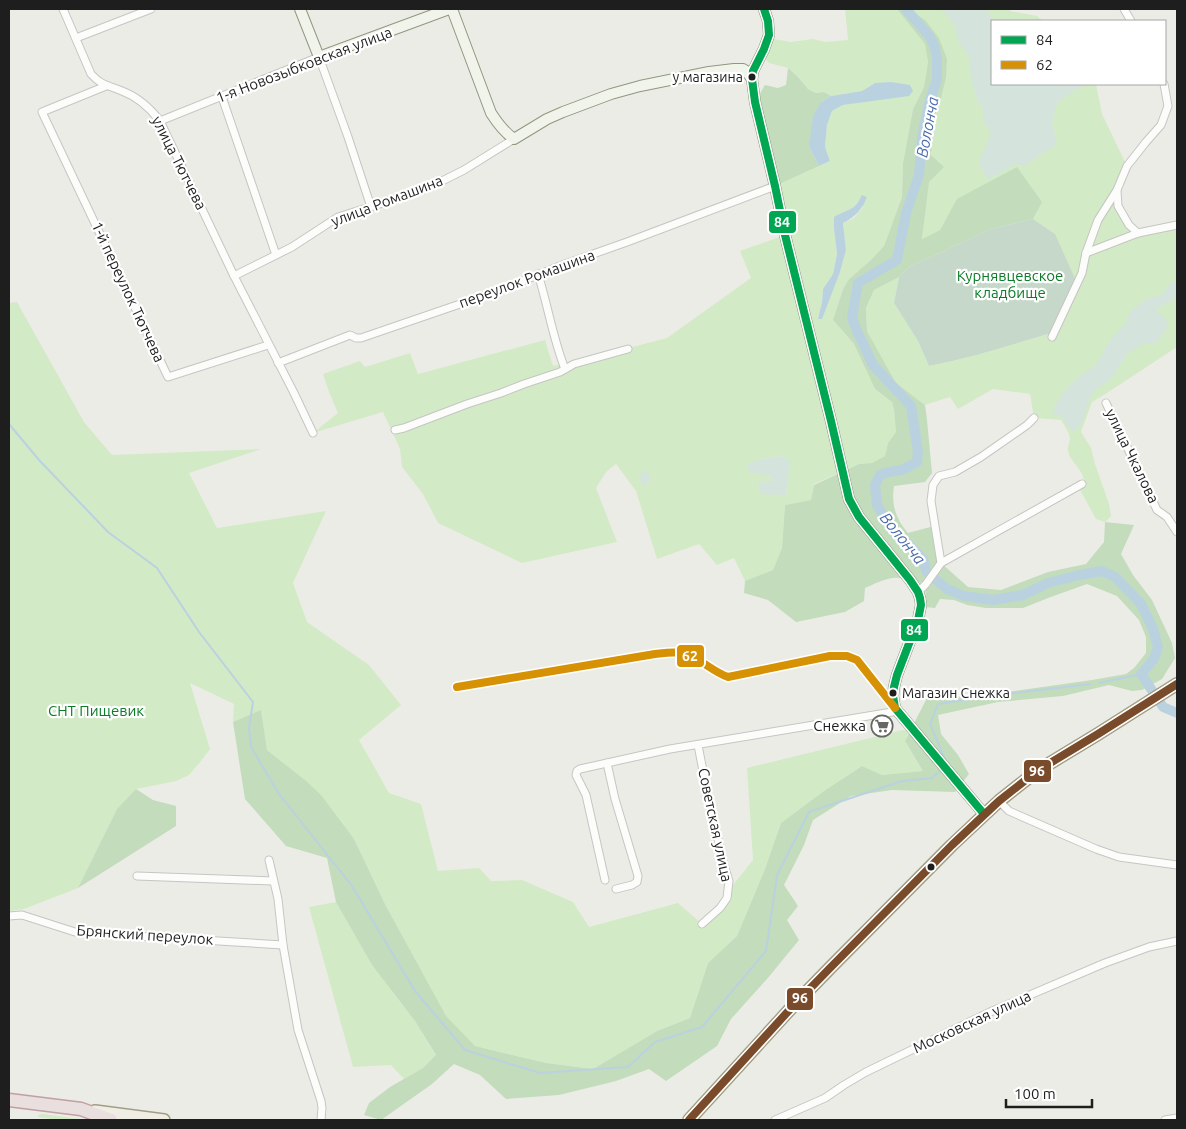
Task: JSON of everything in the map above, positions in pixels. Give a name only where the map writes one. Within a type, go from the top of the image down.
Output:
[{"type":"highway","points":[[9,1095],[60,1106]]},
{"type":"highway","points":[[9,1100],[81,1109],[110,1120]]},
{"type":"main road","points":[[689,1120],[793,1006],[998,801],[1036,770],[1174,686]]},
{"type":"main road","points":[[81,1109],[164,1120]]},
{"type":"street","name":"улица Тютчева","points":[[63,9],[90,74],[98,82],[121,90],[136,98],[150,108],[160,121],[234,276],[313,433]]},
{"type":"street","points":[[76,38],[150,9]]},
{"type":"street","points":[[300,9],[348,137],[371,207]]},
{"type":"street","points":[[451,9],[491,114],[499,126],[514,139],[547,119],[579,105],[640,86],[734,69],[743,69],[752,79]]},
{"type":"street","name":"1-я Новозыбковская улица","points":[[160,121],[319,58],[451,9]]},
{"type":"street","points":[[764,9],[768,21],[769,35],[753,72],[755,102],[849,499],[859,517],[910,580],[918,592],[921,605],[894,687],[893,696],[896,709]]},
{"type":"street","points":[[1124,9],[1130,20]]},
{"type":"street","points":[[734,69],[749,65],[761,54]]},
{"type":"street","points":[[1052,337],[1082,273],[1086,253],[1098,220],[1116,190],[1127,166],[1161,125],[1168,106],[1164,85]]},
{"type":"street","name":"1-й переулок Тютчева","points":[[106,86],[42,112],[168,377],[268,345]]},
{"type":"street","points":[[222,97],[276,255]]},
{"type":"street","name":"улица Ромашина","points":[[234,276],[292,247],[338,217],[408,196],[438,183],[464,170],[514,139]]},
{"type":"street","name":"переулок Ромашина","points":[[278,363],[350,335],[362,338],[495,292],[538,274],[718,209],[775,186]]},
{"type":"street","points":[[1116,190],[1118,206],[1128,225],[1138,233]]},
{"type":"street","points":[[1086,253],[1138,233],[1177,225]]},
{"type":"street","points":[[538,274],[565,370]]},
{"type":"street","points":[[395,430],[501,394],[565,370],[574,364],[628,349]]},
{"type":"street","name":"улица Чкалова","points":[[1106,403],[1157,510],[1167,517],[1177,532]]},
{"type":"street","points":[[941,563],[931,500],[933,485],[939,476],[955,472],[981,457],[1034,418]]},
{"type":"street","points":[[918,592],[932,577],[941,563],[1082,484]]},
{"type":"street","points":[[457,687],[676,652],[686,654],[728,676],[830,656],[847,656],[857,660],[984,814]]},
{"type":"street","points":[[605,880],[586,795],[576,774],[578,771],[670,749],[896,709]]},
{"type":"street","name":"Советская улица","points":[[698,745],[729,882],[727,898],[720,908],[702,924]]},
{"type":"street","points":[[607,763],[638,876],[637,882],[632,885],[616,889]]},
{"type":"street","points":[[998,801],[1009,811],[1096,849],[1119,857],[1177,864]]},
{"type":"street","points":[[269,860],[278,899],[282,945],[298,1030],[321,1101],[321,1120]]},
{"type":"street","points":[[137,876],[273,881]]},
{"type":"street","name":"Брянский переулок","points":[[9,916],[22,915],[75,932],[282,945]]},
{"type":"street","name":"Московская улица","points":[[775,1120],[825,1098],[866,1072],[990,1012],[1105,963],[1149,947],[1177,941]]},
{"type":"street","points":[[1165,1120],[1177,1118]]},
{"type":"green space","points":[[845,9],[897,9],[925,44],[928,62],[924,87],[913,109],[903,163],[902,197],[884,246],[849,279],[843,289],[833,320],[854,344],[875,389],[892,402],[896,432],[888,443],[885,456],[872,463],[859,464],[814,484],[811,500],[785,505],[782,548],[773,570],[745,581],[734,558],[717,565],[699,544],[657,559],[636,491],[616,464],[606,472],[596,488],[617,542],[522,563],[438,523],[423,494],[402,467],[400,449],[383,412],[313,433],[338,413],[323,374],[360,361],[365,367],[410,353],[418,374],[545,340],[553,366],[667,338],[751,278],[740,251],[785,235],[775,186],[830,161],[825,147],[827,125],[832,111],[843,105],[859,102],[875,83],[862,91],[831,96],[824,92],[816,93],[808,89],[788,68],[769,63],[761,54],[768,38],[791,42],[813,39],[825,42],[848,40]],"holes":[[[859,201],[863,207],[854,218],[843,223],[846,250],[840,272],[818,319],[823,289],[833,274],[837,254],[834,229],[839,214],[850,210]],[[780,456],[789,461],[786,495],[773,481],[761,459]]]},
{"type":"green space","points":[[897,9],[913,9],[915,13],[925,20],[939,38],[947,59],[946,77],[936,112],[931,155],[944,167],[929,182],[922,239],[940,230],[957,199],[1017,167],[1042,202],[1033,219],[991,229],[909,267],[899,277],[874,290],[866,308],[867,331],[896,383],[925,405],[932,473],[925,482],[894,486],[894,506],[900,522],[908,533],[934,526],[941,563],[968,587],[1001,590],[1048,572],[1086,564],[1104,542],[1105,522],[1134,525],[1121,554],[1133,575],[1152,600],[1172,643],[1175,658],[1162,679],[1142,690],[1132,691],[1109,685],[1063,696],[998,702],[938,715],[941,734],[958,755],[969,774],[955,792],[892,790],[851,796],[813,820],[804,845],[784,885],[798,906],[787,920],[799,940],[731,1019],[717,1046],[666,1081],[649,1069],[616,1081],[559,1095],[506,1099],[480,1075],[454,1064],[432,1084],[381,1120],[364,1115],[369,1103],[390,1087],[423,1068],[436,1055],[415,1021],[372,965],[336,902],[327,858],[286,846],[245,799],[233,722],[261,710],[267,750],[321,795],[354,839],[386,906],[446,1016],[475,1046],[546,1063],[593,1069],[657,1031],[690,1018],[708,963],[737,936],[765,869],[781,823],[862,766],[882,775],[923,771],[905,741],[929,694],[961,697],[994,694],[1126,674],[1134,668],[1146,653],[1146,637],[1139,620],[1117,596],[1087,584],[1023,608],[986,608],[967,605],[954,600],[940,599],[935,608],[925,607],[926,584],[893,578],[865,588],[864,601],[845,612],[796,622],[768,600],[744,593],[745,581],[773,570],[782,548],[785,505],[811,500],[814,485],[859,464],[872,463],[885,456],[888,443],[896,432],[892,402],[875,389],[854,344],[833,320],[843,289],[849,279],[884,246],[902,197],[903,163],[913,109],[924,87],[928,62],[925,44]]},
{"type":"green space","points":[[913,9],[1008,9],[1037,16],[1042,20],[991,20],[991,85],[1096,85],[1102,114],[1127,166],[1117,191],[1118,206],[1138,233],[1177,225],[1177,347],[1092,402],[1081,432],[1091,448],[1109,504],[1111,516],[1105,522],[1096,519],[1080,490],[1084,480],[1080,470],[1070,456],[1068,449],[1070,438],[1065,426],[1061,420],[1034,418],[1030,394],[993,389],[958,409],[950,397],[925,405],[896,383],[867,331],[866,308],[874,290],[899,277],[894,303],[918,341],[929,366],[976,355],[1051,333],[1055,234],[1033,219],[1042,201],[958,199],[940,230],[922,239],[936,112],[941,98],[925,20],[915,13]]},
{"type":"green space","points":[[788,68],[808,89],[816,93],[824,92],[831,96],[821,102],[809,147],[819,166],[775,186],[755,102],[765,85],[778,88],[786,85]]},
{"type":"green space","name":"Курнявцевское кладбище","points":[[1033,219],[1055,234],[1076,281],[1051,333],[929,366],[918,341],[894,303],[899,277],[909,267],[991,229]]},
{"type":"green space","name":"СНТ Пищевик","points":[[17,302],[84,422],[112,455],[261,449],[189,473],[217,528],[326,511],[293,583],[307,622],[369,665],[401,705],[359,740],[389,793],[421,804],[438,871],[479,868],[491,881],[522,880],[573,902],[589,927],[678,903],[702,924],[753,860],[747,768],[903,730],[909,731],[905,741],[923,771],[882,775],[862,766],[781,823],[765,869],[737,936],[708,963],[690,1018],[657,1031],[593,1069],[546,1063],[475,1046],[446,1017],[386,906],[354,839],[305,780],[267,750],[261,711],[233,722],[234,704],[190,683],[210,749],[201,761],[189,775],[176,781],[136,789],[117,809],[78,888],[24,909],[9,911],[9,303]]},
{"type":"green space","points":[[136,789],[153,800],[176,806],[176,826],[78,888],[117,809]]},
{"type":"green space","points":[[336,902],[372,965],[415,1021],[436,1056],[423,1068],[404,1079],[391,1065],[353,1067],[309,907]]},
{"type":"green space","points":[[43,1114],[87,1120],[59,1120],[38,1117],[38,1115]]},
{"type":"shaded area","points":[[942,9],[985,9],[994,20],[991,20],[991,85],[1086,85],[1078,88],[1057,103],[1052,123],[1057,144],[1024,166],[1016,164],[988,179],[979,164],[991,132],[983,121],[983,110],[976,96],[971,78],[969,56],[958,41],[955,25]]},
{"type":"shaded area","points":[[1177,282],[1177,298],[1155,310],[1164,317],[1169,325],[1156,343],[1143,344],[1127,354],[1111,379],[1096,389],[1091,396],[1081,425],[1073,431],[1070,429],[1063,418],[1052,413],[1061,395],[1076,379],[1097,364],[1110,340],[1126,323],[1130,312],[1145,300],[1163,294],[1170,283]]},
{"type":"shaded area","points":[[780,456],[790,461],[786,495],[760,494],[758,483],[773,481],[770,475],[755,474],[747,471],[747,465],[761,459]]},
{"type":"shaded area","points":[[642,471],[646,471],[650,476],[649,482],[642,486],[640,478]]},
{"type":"water","points":[[891,82],[910,85],[913,91],[909,96],[843,105],[832,111],[827,125],[825,147],[830,161],[819,166],[809,147],[813,116],[821,102],[831,96],[862,91],[875,83]]},
{"type":"water","points":[[862,195],[867,197],[863,206],[855,216],[843,223],[846,250],[840,272],[822,319],[818,319],[823,289],[833,274],[837,254],[834,217],[853,207]]},
{"type":"waterway","name":"Волонча","points":[[906,9],[930,37],[935,48],[937,79],[922,137],[919,175],[906,213],[897,260],[858,283],[852,318],[873,365],[911,406],[918,452],[917,462],[902,470],[880,475],[875,485],[877,505],[890,526],[923,559],[926,571],[947,589],[964,596],[993,600],[1023,595],[1048,583],[1079,575],[1102,571],[1115,577],[1141,604],[1153,629],[1158,647],[1154,659],[1141,674],[1163,707],[1177,713]]},
{"type":"waterway","points":[[9,424],[39,460],[108,532],[157,568],[199,632],[253,702],[249,728],[251,747],[279,794],[352,886],[415,991],[465,1050],[540,1073],[628,1067],[655,1042],[702,1027],[766,951],[777,875],[809,812],[902,781],[932,778],[941,770]]},
{"type":"waterway","points":[[1099,683],[1141,674]]},
{"type":"waterway","points":[[947,764],[930,724],[938,704],[1090,684]]},
{"type":"transit line","name":"84","points":[[764,9],[768,21],[769,35],[753,71],[752,79],[755,102],[849,499],[859,517],[910,580],[920,598],[921,605],[918,620],[894,687],[895,708],[984,814]]},
{"type":"transit line","name":"62","points":[[457,687],[667,653],[686,654],[728,677],[830,656],[847,656],[857,660],[895,708]]},
{"type":"transit line","name":"96","points":[[689,1120],[793,1006],[952,845],[999,801],[1037,771],[1177,684]]},
{"type":"place","name":"у магазина","points":[[752,77]]},
{"type":"place","name":"Магазин Снежка","points":[[893,693]]},
{"type":"place","name":"Снежка","points":[[882,726]]}]
